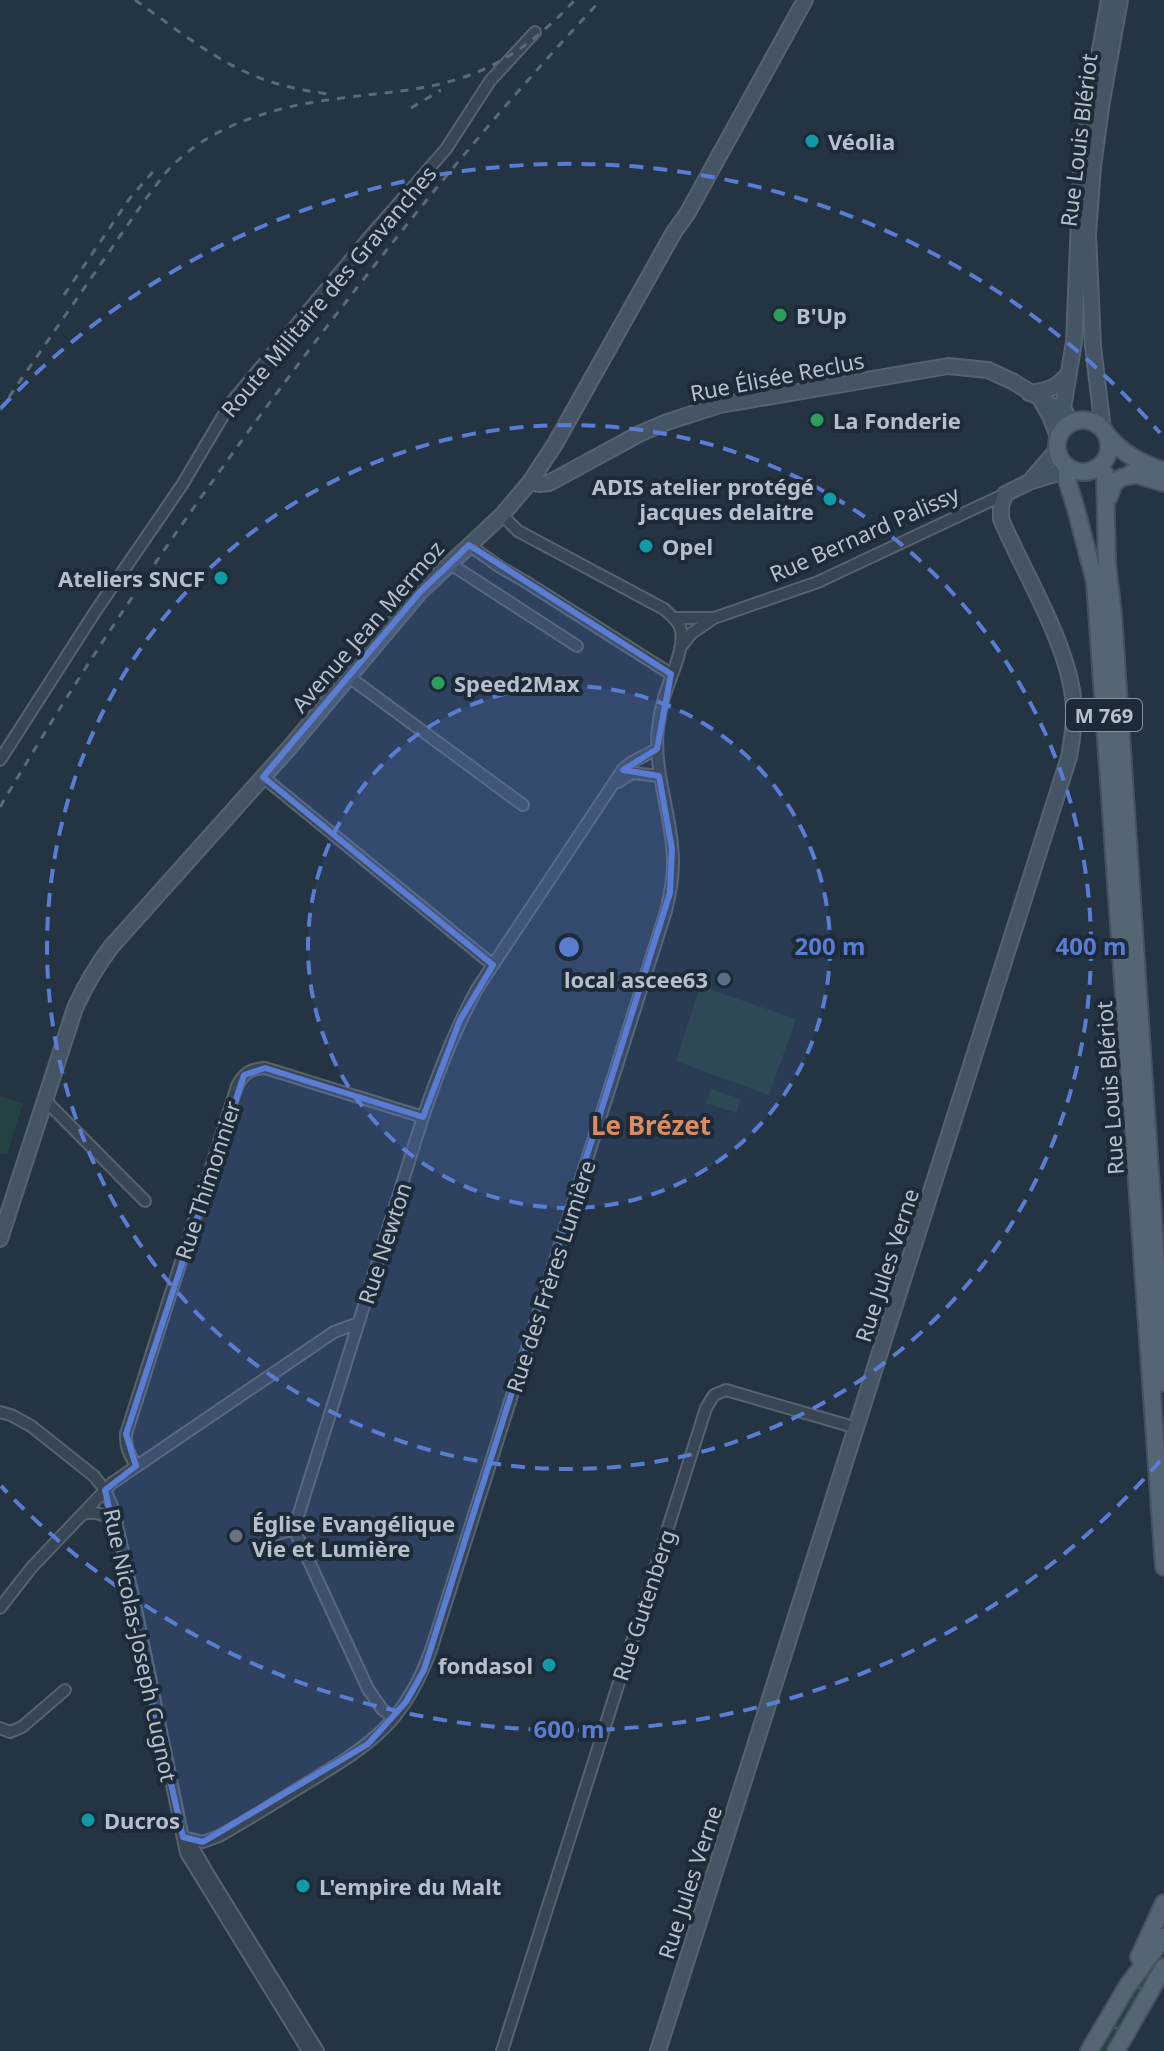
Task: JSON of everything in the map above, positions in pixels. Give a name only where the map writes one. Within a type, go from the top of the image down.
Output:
[{"type":"main road","name":"Avenue Jean Mermoz","points":[[0,1239],[75,1008],[97,966],[420,592],[502,515],[530,482],[687,214],[805,0]]},
{"type":"main road","name":"Rue Louis Blériot","points":[[1072,422],[1063,408],[1074,342],[1081,170],[1109,0]]},
{"type":"main road","name":"Rue Louis Blériot","points":[[1105,432],[1093,346],[1088,234],[1100,114],[1120,0]]},
{"type":"main road","name":"Rue Élisée Reclus","points":[[530,482],[549,483],[639,434],[720,405],[948,366],[988,370],[1014,382],[1072,422]]},
{"type":"main road","points":[[1069,374],[1052,389],[1034,396],[1050,416],[1060,459],[1068,467],[1083,472],[1099,466],[1157,478]]},
{"type":"main road","points":[[1058,443],[1063,429],[1072,422],[1086,420],[1099,425],[1124,453],[1157,478]]},
{"type":"main road","points":[[1099,466],[1108,453],[1105,432]]},
{"type":"main road","name":"Rue Bernard Palissy","points":[[1036,480],[1058,443]]},
{"type":"main road","name":"Rue Louis Blériot","points":[[1099,466],[1105,474],[1107,563],[1164,1383]]},
{"type":"main road","name":"Rue Louis Blériot","points":[[1068,467],[1067,480],[1095,582],[1164,1567]]},
{"type":"main road","name":"Rue Bernard Palissy","points":[[1005,494],[1068,467]]},
{"type":"main road","points":[[1107,563],[1109,498],[1113,484],[1117,479],[1157,478]]},
{"type":"main road","points":[[1036,480],[1059,486],[1076,509]]},
{"type":"main road","points":[[1001,519],[1005,494]]},
{"type":"main road","name":"Rue Jules Verne","points":[[658,2051],[1062,783],[1074,732],[1074,707],[1065,660],[1001,519]]},
{"type":"main road","points":[[1128,1985],[1133,1967],[1164,1903]]},
{"type":"main road","points":[[1089,2051],[1128,1985],[1164,1937]]},
{"type":"main road","points":[[1116,2051],[1164,1967]]},
{"type":"street","name":"Route Militaire des Gravanches","points":[[0,760],[95,612],[182,485],[230,404],[446,149],[490,81],[535,32]]},
{"type":"street","name":"Rue Bernard Palissy","points":[[679,649],[692,633],[714,618],[818,582],[1005,494]]},
{"type":"street","points":[[971,510],[988,512],[1001,519]]},
{"type":"street","points":[[502,515],[518,531],[664,609],[674,618]]},
{"type":"street","points":[[469,545],[671,674]]},
{"type":"street","points":[[449,563],[577,646]]},
{"type":"street","name":"Rue Bernard Palissy","points":[[674,618],[714,618]]},
{"type":"street","name":"Rue des Frères Lumière","points":[[197,1854],[219,1836],[352,1755],[380,1734],[412,1692],[424,1670],[666,911],[673,862],[657,749],[663,700],[681,639],[680,627],[674,618]]},
{"type":"street","points":[[349,677],[523,805]]},
{"type":"street","name":"Rue Newton","points":[[294,1529],[423,1117],[444,1055],[460,1020],[477,989],[613,785],[628,765],[657,749]]},
{"type":"street","points":[[613,785],[632,773],[659,776]]},
{"type":"street","points":[[263,777],[493,965]]},
{"type":"street","name":"Rue Thimonnier","points":[[136,1466],[128,1452],[126,1434],[237,1086],[244,1075],[253,1069],[265,1068],[423,1117]]},
{"type":"street","points":[[45,1100],[145,1201]]},
{"type":"street","points":[[0,1608],[32,1567],[112,1483],[334,1332],[358,1323]]},
{"type":"street","name":"Rue Gutenberg","points":[[502,2051],[706,1408],[714,1395],[726,1390],[736,1391],[857,1428]]},
{"type":"street","name":"Rue Nicolas-Joseph Cugnot","points":[[0,1412],[31,1426],[94,1476],[105,1490],[117,1522],[186,1853],[308,2051]]},
{"type":"street","points":[[82,1514],[102,1514],[117,1522]]},
{"type":"street","points":[[270,1536],[294,1529],[368,1689],[382,1709],[394,1718]]},
{"type":"street","points":[[0,1728],[10,1732],[22,1727],[65,1690]]},
{"type":"street","name":"Rue des Frères Lumière","points":[[183,1837],[203,1842],[219,1836]]},
{"type":"street","name":"Rue Nicolas-Joseph Cugnot","points":[[183,1837],[197,1854],[318,2051]]},
{"type":"highlighted area","points":[[469,545],[671,674],[657,749],[623,770],[659,776],[672,849],[670,893],[424,1670],[406,1702],[368,1744],[203,1842],[183,1837],[105,1490],[136,1466],[126,1434],[244,1075],[265,1068],[423,1117],[460,1020],[493,965],[263,777],[420,592]]},
{"type":"green space","points":[[700,986],[796,1019],[769,1095],[676,1061]]},
{"type":"green space","points":[[711,1089],[741,1099],[736,1113],[706,1103]]},
{"type":"green space","points":[[0,1096],[23,1103],[7,1155],[0,1153]]},
{"type":"green space","points":[[1164,1943],[1164,1960],[1112,2051],[1094,2051]]},
{"type":"railway","points":[[135,0],[235,67],[279,84],[328,94]]},
{"type":"railway","points":[[0,410],[147,197],[186,153],[225,129],[268,113],[313,102],[417,88],[483,70],[526,45],[575,0]]},
{"type":"railway","points":[[0,807],[114,625],[279,390],[457,163],[601,0]]},
{"type":"railway","points":[[411,108],[441,90]]},
{"type":"railway","points":[[64,295],[130,198],[158,166]]},
{"type":"place","name":"Véolia","points":[[812,141]]},
{"type":"place","name":"B'Up","points":[[780,315]]},
{"type":"place","name":"La Fonderie","points":[[817,420]]},
{"type":"place","name":"ADIS atelier protégé jacques delaitre","points":[[830,499]]},
{"type":"place","name":"Opel","points":[[646,546]]},
{"type":"place","name":"Ateliers SNCF","points":[[221,578]]},
{"type":"place","name":"Speed2Max","points":[[438,683]]},
{"type":"place","name":"local ascee63","points":[[724,979]]},
{"type":"place","name":"Église Evangélique Vie et Lumière","points":[[236,1536]]},
{"type":"place","name":"fondasol","points":[[549,1665]]},
{"type":"place","name":"Ducros","points":[[88,1820]]},
{"type":"place","name":"L'empire du Malt","points":[[303,1886]]},
{"type":"district","name":"Le Brézet","points":[[651,1125]]}]
